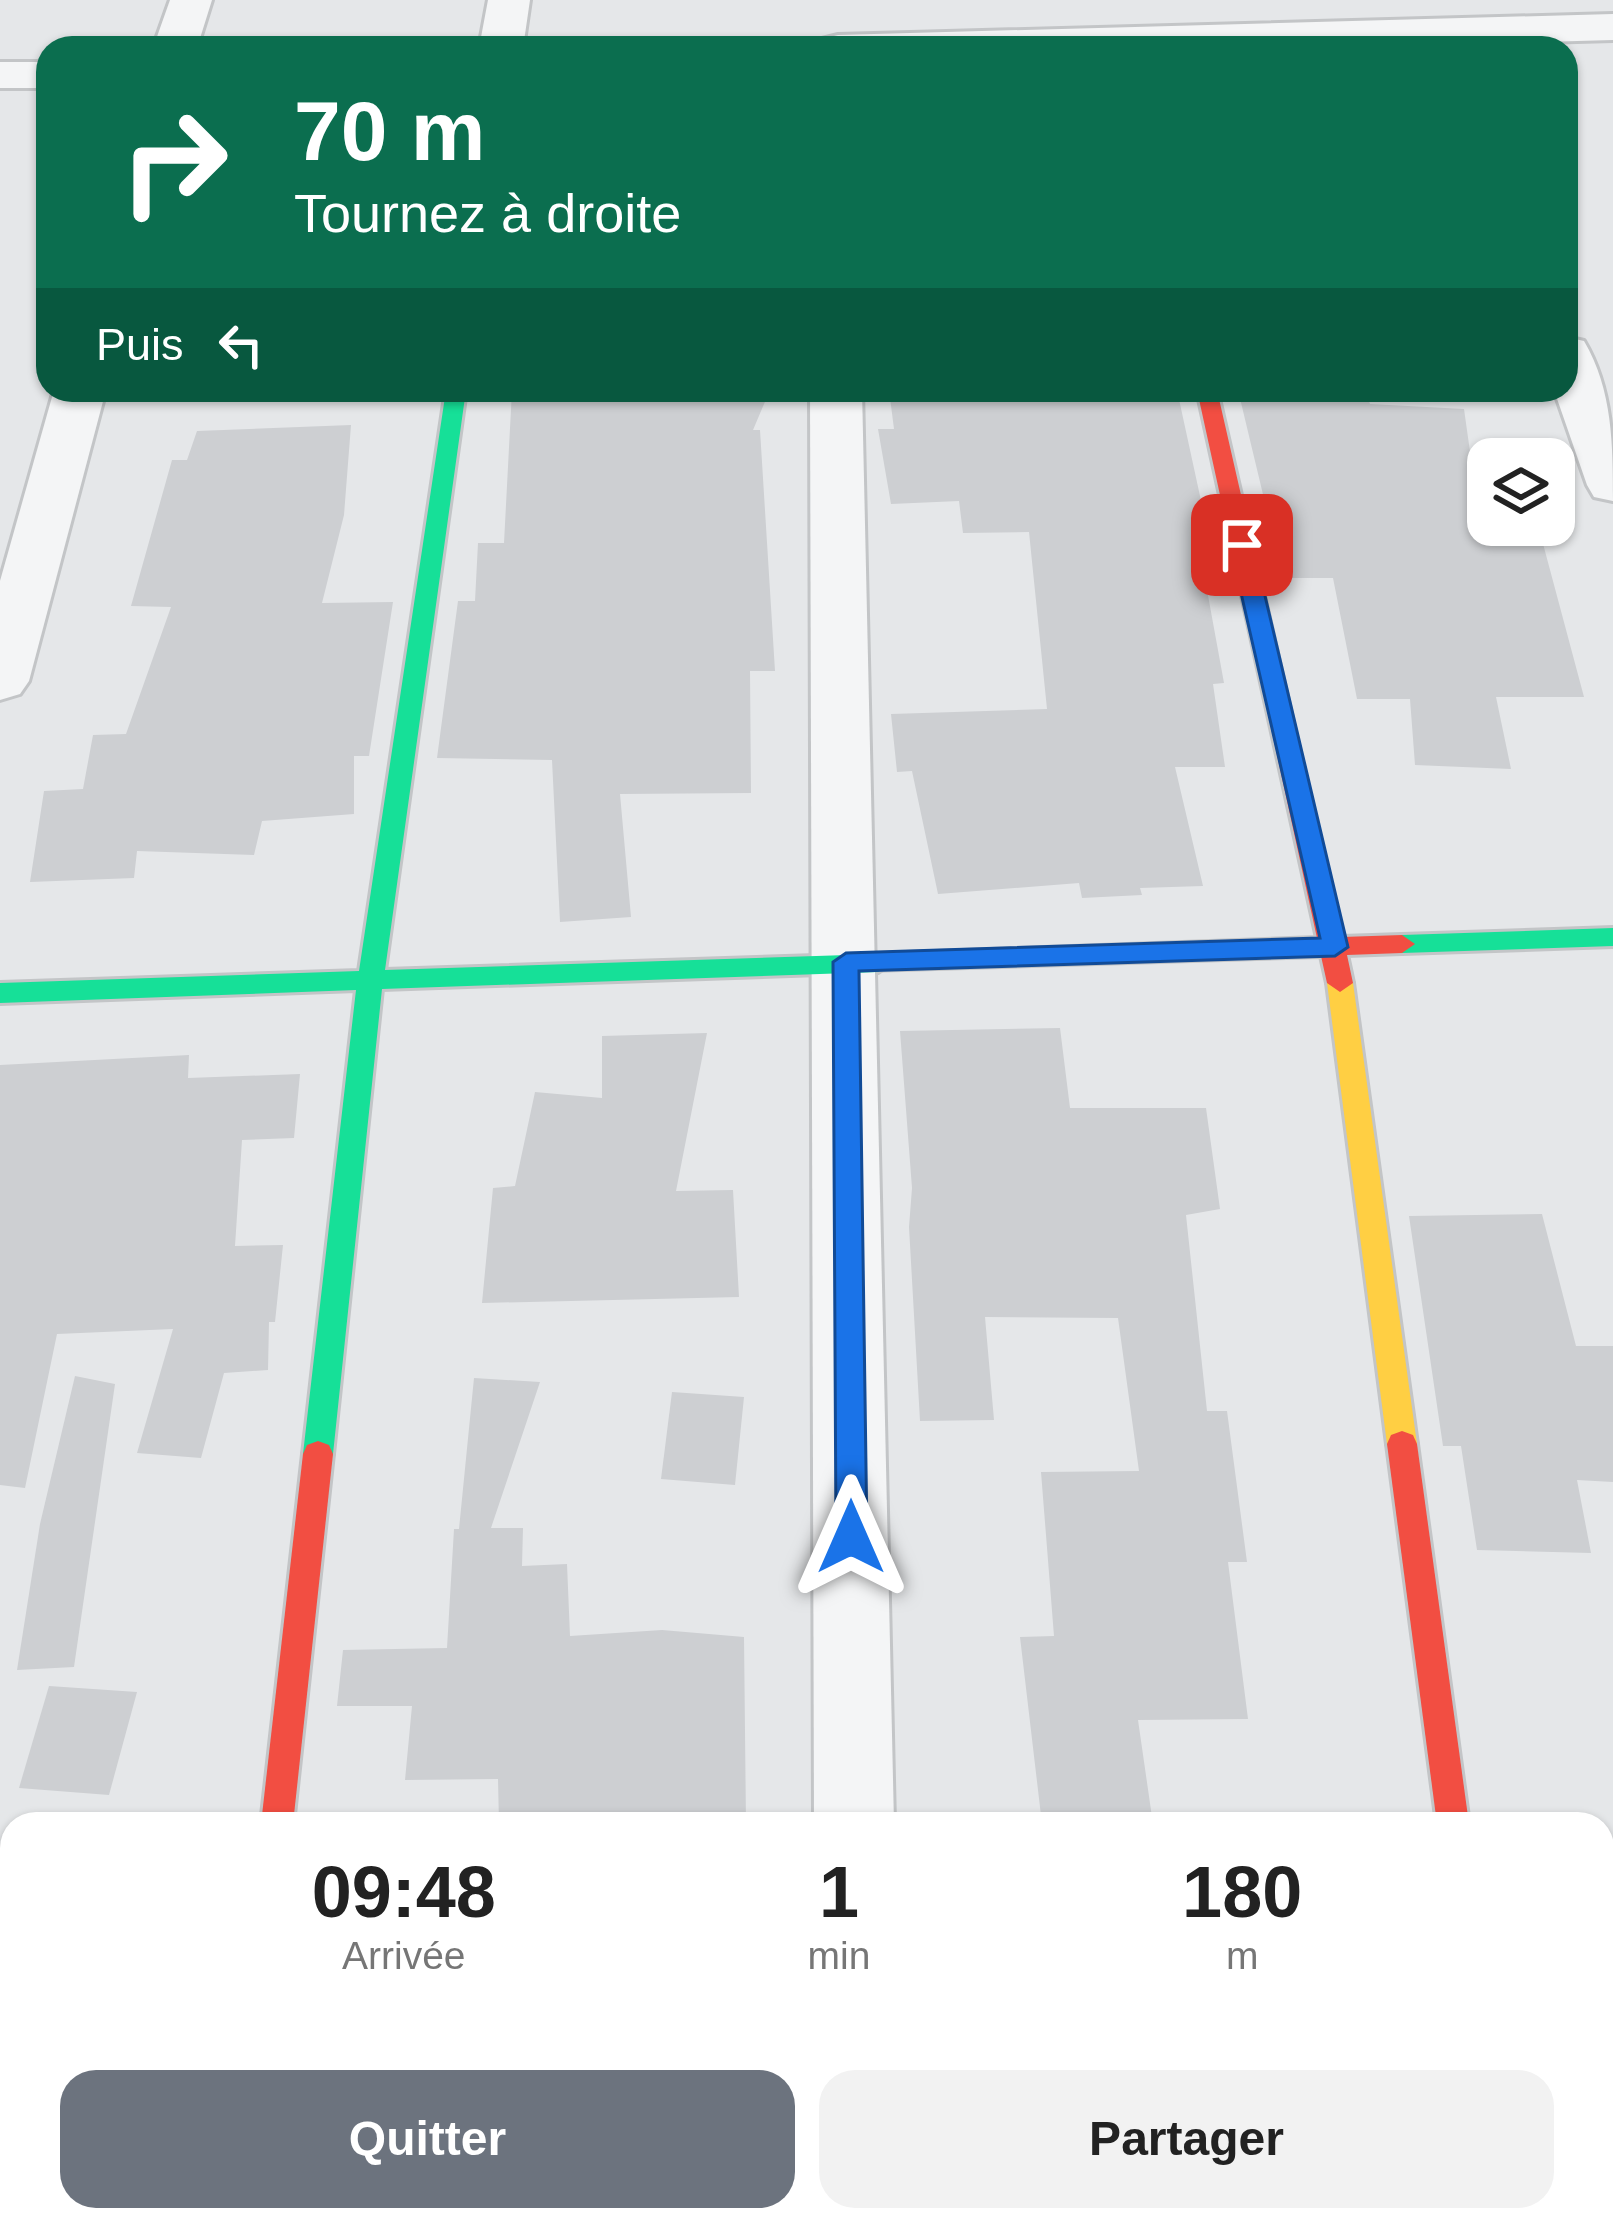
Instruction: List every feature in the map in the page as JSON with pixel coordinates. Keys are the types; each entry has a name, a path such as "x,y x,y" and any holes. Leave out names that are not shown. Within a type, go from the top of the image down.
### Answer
{"street":[{"path":"180,36 191,0"},
{"path":"503,36 509,0"},
{"path":"830,0 833,36"},
{"path":"1025,36 1153,28 1613,27"},
{"path":"0,75 36,75"},
{"path":"1578,386 1613,485"},
{"path":"0,681 77,402"},
{"path":"278,1812 370,984 454,402"},
{"path":"836,402 854,1812"},
{"path":"1211,402 1335,947 1451,1812"},
{"path":"0,994 1613,938"}],"building":[{"path":"511,402 765,402 753,430 760,430 775,671 750,671 751,793 620,794 631,917 560,922 552,760 437,758 458,601 475,601 478,543 504,543"},
{"path":"891,402 1180,402 1218,579 1205,579 1224,683 1213,684 1225,767 1175,767 1203,886 1140,888 1142,895 1082,898 1079,883 938,894 912,771 897,772 891,714 1047,709 1029,532 963,533 959,501 891,504 878,429 894,429"},
{"path":"1241,402 1369,402 1464,409 1467,546 1544,546 1584,697 1496,697 1511,769 1415,765 1410,699 1357,699 1333,578 1283,578"},
{"path":"351,425 344,515 322,603 393,602 369,756 354,756 354,814 262,821 254,855 137,851 134,878 30,882 44,791 83,789 93,735 126,734 171,607 131,606 172,460 187,460 197,431"},
{"path":"1060,1028 1070,1108 1206,1108 1220,1209 1186,1215 1207,1411 1227,1411 1247,1562 1228,1562 1248,1719 1138,1720 1151,1812 1041,1812 1020,1637 1054,1636 1041,1472 1139,1471 1118,1318 985,1317 994,1420 920,1421 909,1227 912,1188 900,1031"},
{"path":"707,1033 676,1191 733,1190 739,1297 482,1303 493,1188 515,1186 535,1092 602,1098 602,1036"},
{"path":"189,1055 188,1078 300,1074 294,1138 242,1140 235,1246 283,1245 275,1322 269,1322 268,1370 224,1373 201,1458 137,1453 173,1329 57,1334 25,1488 0,1485 0,1065"},
{"path":"1542,1214 1576,1346 1613,1346 1613,1482 1577,1480 1591,1553 1477,1550 1461,1446 1443,1446 1409,1216"},
{"path":"75,1376 115,1384 74,1667 17,1670 40,1524"},
{"path":"474,1378 540,1382 491,1528 523,1528 522,1566 567,1564 570,1636 662,1630 744,1637 746,1812 499,1812 498,1779 405,1780 412,1706 337,1706 343,1650 447,1648 454,1529 459,1529"},
{"path":"672,1392 744,1397 735,1485 661,1479"},
{"path":"49,1686 137,1692 109,1795 19,1788"}],"traffic: fast":[{"path":"318,1454 370,984 454,402"},
{"path":"1402,944 1613,937"},
{"path":"0,993 878,963"}],"traffic: slow":[{"path":"1340,983 1402,1444"}],"traffic: jam":[{"path":"1210,402 1340,983"},
{"path":"878,963 1402,944"},
{"path":"1402,1444 1451,1812"},
{"path":"278,1812 318,1454"}],"route":[{"path":"851,1537 846,962 1335,947 1242,545"}]}
